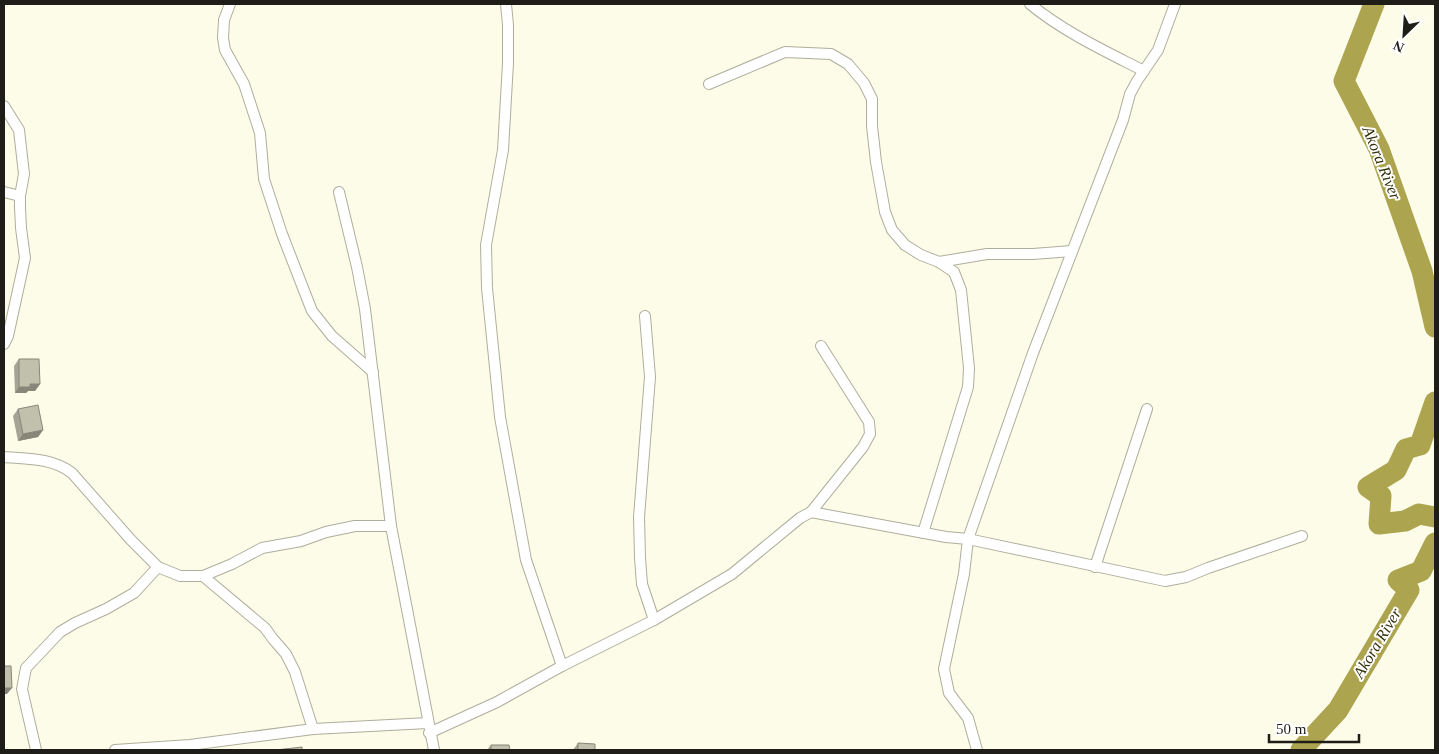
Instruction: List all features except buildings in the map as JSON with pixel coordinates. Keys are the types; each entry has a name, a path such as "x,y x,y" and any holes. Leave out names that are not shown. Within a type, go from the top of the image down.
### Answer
{"street":[{"path":"230,4 224,20 223,38 225,50 244,84 260,133 264,179 282,234 312,311 332,336 373,372"},
{"path":"506,4 508,63 503,150 486,246 487,288 500,417 526,560 562,666"},
{"path":"1030,4 1063,28 1144,71"},
{"path":"977,750 968,718 949,693 944,669 964,574 968,539 1032,354 1119,128 1130,94 1158,50 1175,4"},
{"path":"709,84 785,52 831,54 848,64 864,83 872,98 872,126 876,162 885,212 892,230 905,245 921,256 939,262 954,272 961,290 970,368 968,387 923,533"},
{"path":"4,106 19,130 24,174 20,196 21,228 25,258 8,336 4,344"},
{"path":"4,192 20,196"},
{"path":"339,192 364,301 391,526 428,728 434,750"},
{"path":"939,262 987,254 1033,254 1072,251"},
{"path":"645,316 650,377 640,518 640,558 642,584 654,620"},
{"path":"114,750 190,746 313,729 428,728 497,702 562,666 654,620 732,574 800,518 811,512 863,446 870,434 869,422 821,346"},
{"path":"1095,567 1147,409"},
{"path":"4,457 41,460 62,465 72,473 130,540 158,567 180,576 202,576 232,564 262,548 301,541 326,532 355,526 391,526"},
{"path":"811,512 923,533 968,539 1165,581 1186,577 1302,536"},
{"path":"36,750 22,689 26,668 60,632 134,593 158,567"},
{"path":"202,576 265,628 286,654 295,672 313,729"}],"waterway":[{"name":"Akora River","path":"1374,4 1344,81 1379,149 1422,271 1435,327"},
{"name":"Akora River","path":"1435,402 1420,445 1406,449 1396,470 1368,487 1381,496 1379,524 1405,521 1419,514 1435,517"},
{"name":"Akora River","path":"1301,750 1338,710 1409,590 1398,580 1421,571 1435,543"}]}
